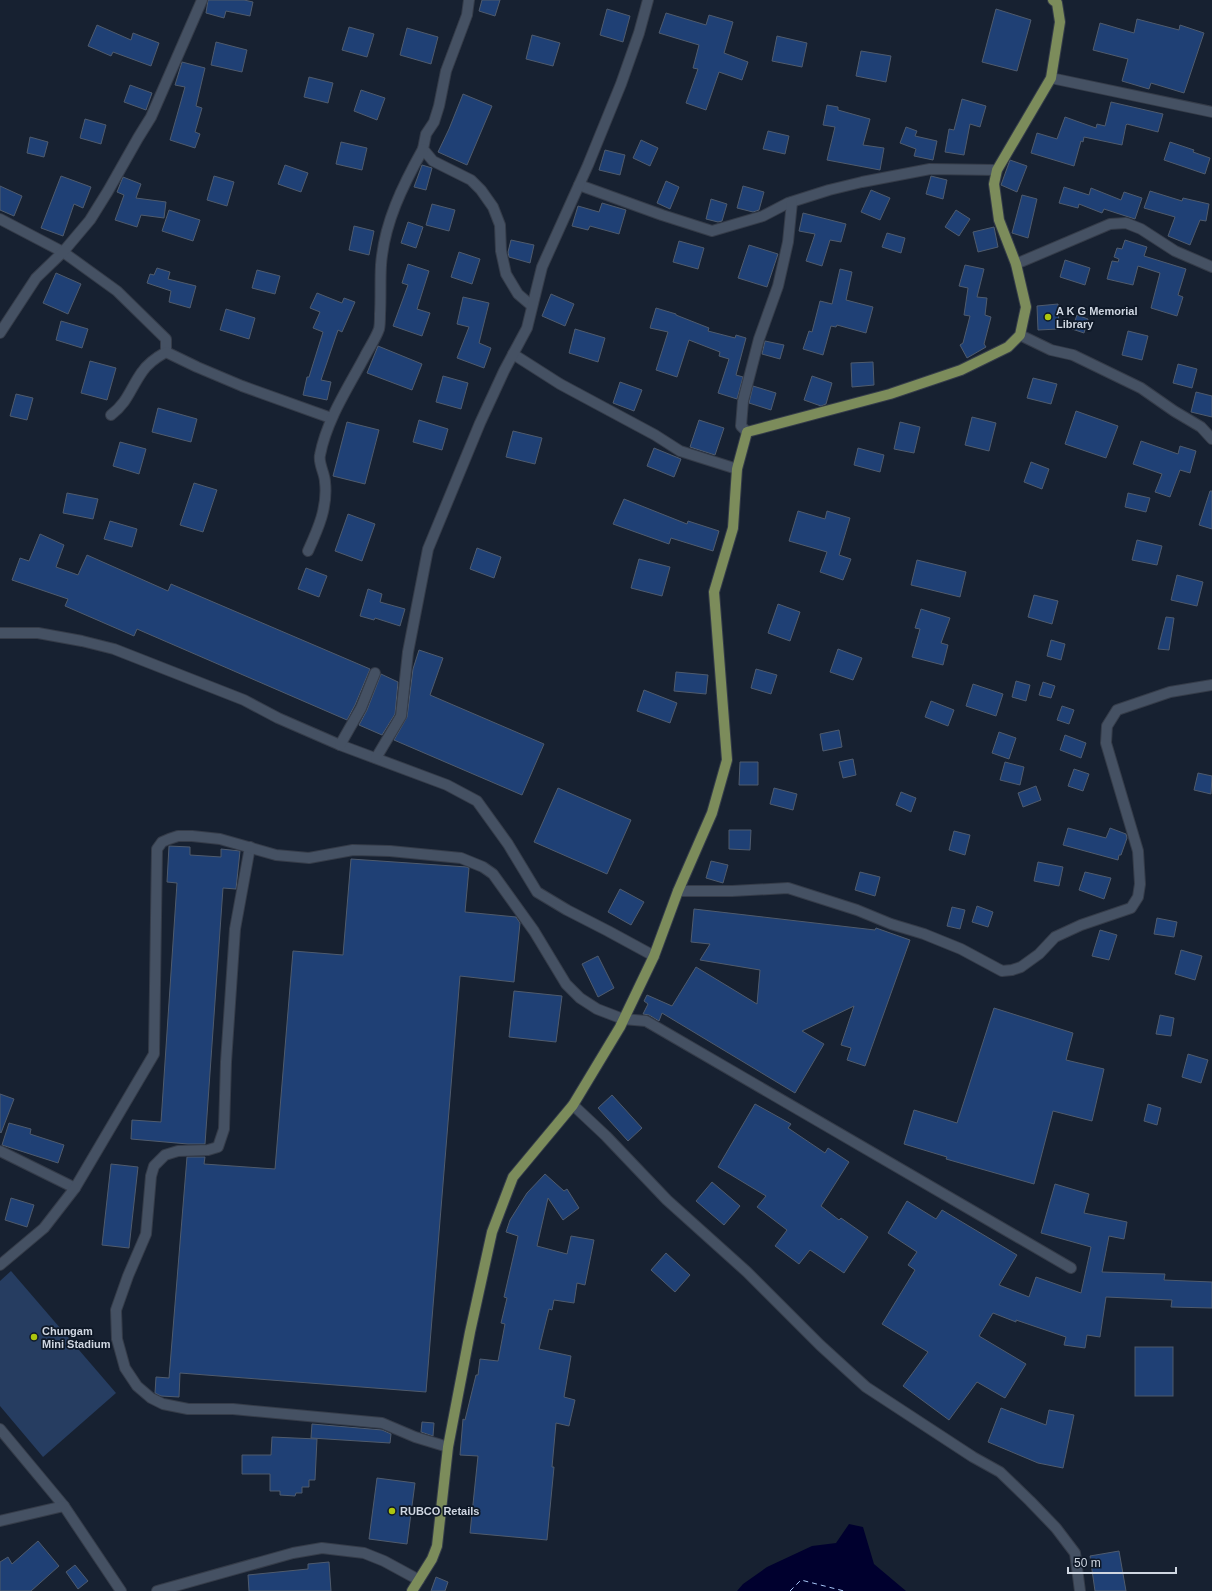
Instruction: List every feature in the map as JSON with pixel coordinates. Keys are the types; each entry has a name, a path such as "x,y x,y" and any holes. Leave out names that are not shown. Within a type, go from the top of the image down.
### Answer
{"main road":[{"path":"412,1591 432,1559 437,1546 448,1446 470,1332 492,1232 513,1177 573,1105 620,1027 654,956 678,891 712,813 727,760 714,592 733,528 737,469 747,432 890,394 961,370 1008,347 1020,335 1026,307 1016,264 999,220 994,184 997,170 1051,78 1060,22 1057,3 1053,0"}],"street":[{"path":"0,333 36,278 63,252 90,220 151,117 202,0"},
{"path":"308,551 318,529 325,504 325,477 319,457 331,418 379,329 382,293 381,266 385,238 395,206 403,187 423,149 426,134 434,122 439,106 446,71 467,15 470,0"},
{"path":"376,758 401,716 408,652 428,549 480,423 527,328 542,267 579,185 629,62 648,0"},
{"path":"1051,78 1212,112"},
{"path":"423,149 433,161 471,180 481,190 493,207 500,225 506,274 518,294 532,306"},
{"path":"579,185 712,232 763,216 792,202 829,190 862,182 930,169 997,170"},
{"path":"747,432 741,426 743,401 759,339 778,286 788,242 792,202"},
{"path":"0,219 63,252 122,297 166,340 166,352"},
{"path":"1016,264 1110,224 1126,222 1141,229 1175,251 1212,267"},
{"path":"1020,335 1052,350 1072,355 1141,388 1174,412 1201,427 1212,439"},
{"path":"166,352 242,386 331,418"},
{"path":"111,415 121,408 142,372 151,361 166,352"},
{"path":"513,354 560,384 655,434 680,451 737,469"},
{"path":"0,633 38,633 82,641 114,649 244,700 278,718 340,745 447,785 477,801 508,844 537,892 566,910 654,956"},
{"path":"340,745 361,708 375,673"},
{"path":"678,891 732,891 788,888 857,910 891,924 924,934 961,949 1002,971 1021,967 1039,954 1055,937 1081,925 1131,908 1138,897 1140,884 1138,851 1115,769 1106,743 1107,726 1117,710 1170,692 1212,685"},
{"path":"0,1265 44,1228 75,1188 154,1054 157,848 162,842 169,839 178,836 192,836 220,839 276,855 309,858 353,850 390,851 461,858 483,867 493,874 534,931 566,984 580,998 597,1009 623,1019 646,1021 1071,1268"},
{"path":"250,847 235,929 226,1062 224,1129 218,1147 208,1150 178,1151 165,1155 154,1166 151,1176 146,1234 128,1276 116,1310 117,1339 124,1368 137,1386 151,1398 163,1404 188,1409 233,1409 382,1423 414,1437 448,1446"},
{"path":"573,1105 606,1136 667,1200 747,1272 820,1346 866,1387 973,1457 1000,1472 1056,1528 1075,1553 1080,1591"},
{"path":"0,1152 75,1188"},
{"path":"0,1429 64,1506 121,1591"},
{"path":"0,1521 64,1506"},
{"path":"157,1591 293,1552 322,1548 364,1552 384,1561 418,1580"}],"shaded area":[{"name":"Chungam Mini Stadium","path":"11,1271 116,1393 43,1457 0,1406 0,1281"},
{"path":"849,1524 863,1527 874,1564 906,1591 737,1591 743,1584 767,1567 812,1546 836,1543"}],"building":[{"path":"208,0 244,0 253,2 250,16 226,11 224,18 206,13"},
{"path":"482,0 500,0 495,16 479,11"},
{"path":"607,9 630,16 623,42 600,35"},
{"path":"996,9 1031,20 1017,71 982,62"},
{"path":"666,13 706,25 709,15 733,22 724,53 748,62 742,80 719,72 706,110 686,103 698,69 693,68 699,45 659,33"},
{"path":"1137,19 1179,30 1180,25 1204,33 1184,93 1151,83 1149,89 1122,81 1128,59 1093,50 1100,23 1134,33"},
{"path":"97,25 131,40 133,33 159,43 151,66 113,52 111,56 88,46"},
{"path":"349,27 374,34 367,57 342,50"},
{"path":"407,28 438,37 431,64 400,55"},
{"path":"532,35 560,43 553,66 526,59"},
{"path":"777,36 807,43 802,67 772,61"},
{"path":"216,42 247,50 242,72 211,65"},
{"path":"861,51 891,56 886,82 856,76"},
{"path":"182,62 205,68 196,106 202,108 195,132 200,134 195,148 170,140 185,87 175,85"},
{"path":"309,77 333,83 328,103 304,97"},
{"path":"130,85 152,93 146,110 124,102"},
{"path":"361,90 385,98 377,120 354,111"},
{"path":"463,94 492,106 467,165 438,152"},
{"path":"962,99 986,106 980,127 970,124 964,155 945,152 949,129 954,130"},
{"path":"1111,102 1163,114 1158,132 1127,124 1122,145 1084,137 1083,142 1081,141 1074,166 1031,153 1037,133 1057,139 1065,117 1096,128 1097,124 1105,126"},
{"path":"827,105 838,107 838,110 870,119 863,145 884,148 880,170 827,160 835,127 823,125"},
{"path":"85,119 106,125 101,144 80,138"},
{"path":"906,127 917,131 915,136 937,141 933,160 914,156 916,149 900,143"},
{"path":"768,131 789,136 785,154 763,149"},
{"path":"30,137 48,142 44,157 27,153"},
{"path":"641,140 658,148 650,166 633,158"},
{"path":"341,142 367,148 362,170 336,164"},
{"path":"1170,142 1194,150 1193,152 1210,158 1205,174 1164,160"},
{"path":"605,150 625,155 620,175 599,170"},
{"path":"1010,160 1027,166 1017,192 1001,185"},
{"path":"285,165 308,173 301,192 278,184"},
{"path":"422,165 432,168 426,190 414,187"},
{"path":"61,176 91,187 83,208 74,204 63,236 41,228"},
{"path":"214,176 234,182 227,206 207,200"},
{"path":"931,176 947,180 943,199 926,194"},
{"path":"123,177 141,184 136,198 166,202 164,218 141,215 137,227 115,220 124,195 117,192"},
{"path":"666,181 679,187 670,209 657,203"},
{"path":"0,186 22,196 14,216 0,210"},
{"path":"743,186 764,192 759,210 753,212 737,208"},
{"path":"1064,187 1089,195 1091,188 1121,200 1124,192 1142,198 1135,219 1104,209 1102,213 1079,204 1078,208 1059,203"},
{"path":"871,190 890,198 880,220 861,212"},
{"path":"1150,191 1182,201 1183,198 1209,204 1206,221 1200,220 1190,245 1168,236 1175,217 1144,208"},
{"path":"1022,195 1037,199 1028,238 1012,233"},
{"path":"711,199 727,204 722,221 718,222 706,219"},
{"path":"602,203 626,210 619,234 590,226 588,230 572,226 578,206 599,212"},
{"path":"432,204 455,210 449,231 426,225"},
{"path":"169,210 200,220 193,241 162,231"},
{"path":"956,210 970,219 959,236 945,227"},
{"path":"803,213 846,224 841,242 830,240 822,266 806,261 815,234 799,231"},
{"path":"408,222 423,227 416,248 401,243"},
{"path":"354,226 374,231 369,255 349,250"},
{"path":"994,227 998,247 978,252 973,232"},
{"path":"887,233 905,238 901,253 882,247"},
{"path":"511,240 534,245 530,263 509,257 508,252"},
{"path":"1125,240 1147,247 1144,256 1186,269 1178,295 1183,297 1177,316 1151,308 1160,273 1138,266 1133,285 1107,279 1112,261 1118,262 1119,259 1114,257 1117,248 1122,249"},
{"path":"679,241 704,248 698,269 673,262"},
{"path":"749,245 778,254 767,287 738,278"},
{"path":"459,252 480,259 472,284 451,277"},
{"path":"1065,260 1090,268 1085,285 1060,277"},
{"path":"408,264 429,271 417,309 430,313 422,336 393,326 408,285 402,283"},
{"path":"965,265 984,269 977,297 987,298 985,315 991,317 984,344 986,347 967,358 960,345 963,343 970,316 964,315 968,288 959,286"},
{"path":"157,268 170,272 168,279 196,286 190,308 169,302 171,291 147,283 150,274 154,275"},
{"path":"840,269 852,272 846,300 873,307 866,333 837,325 836,327 831,326 823,355 803,349 809,331 812,332 820,301 832,304"},
{"path":"257,270 280,276 275,294 252,288"},
{"path":"56,273 81,284 68,314 43,303"},
{"path":"317,293 342,303 344,298 355,302 342,332 338,330 321,380 331,382 327,400 303,395 307,377 309,377 323,332 313,328 320,312 310,308"},
{"path":"551,294 574,304 565,326 542,316"},
{"path":"463,297 489,303 479,343 491,348 484,368 457,358 469,327 457,324"},
{"name":"A K G Memorial Library","path":"1058,304 1059,329 1038,330 1037,306"},
{"path":"656,308 676,314 709,328 708,331 735,338 736,335 746,338 736,375 743,377 737,399 718,393 729,359 719,356 720,352 689,340 677,377 656,370 668,332 650,328"},
{"path":"226,309 255,318 249,339 220,330"},
{"path":"1077,315 1088,319 1084,333 1072,329"},
{"path":"61,321 88,329 82,348 56,340"},
{"path":"575,329 605,338 598,362 569,353"},
{"path":"1128,331 1148,336 1142,360 1122,355"},
{"path":"765,341 784,345 780,359 762,354"},
{"path":"378,346 422,364 412,390 367,373"},
{"path":"90,361 116,368 107,400 81,393"},
{"path":"873,362 874,385 852,387 851,363"},
{"path":"1178,364 1197,369 1192,388 1173,383"},
{"path":"443,376 468,383 461,409 436,402"},
{"path":"812,376 832,383 826,404 821,406 804,400"},
{"path":"1033,378 1057,384 1051,404 1027,398"},
{"path":"620,382 642,390 634,411 613,403"},
{"path":"753,386 776,393 771,410 749,403"},
{"path":"1196,392 1212,396 1212,417 1191,412"},
{"path":"16,394 33,398 27,420 10,416"},
{"path":"158,408 197,419 191,442 152,432"},
{"path":"1076,411 1118,426 1106,458 1065,444"},
{"path":"972,417 996,423 989,451 965,445"},
{"path":"419,420 448,429 442,450 413,442"},
{"path":"699,420 724,428 715,455 690,447"},
{"path":"347,422 379,430 365,484 333,476"},
{"path":"900,422 920,427 914,453 894,449"},
{"path":"513,431 542,438 535,464 506,457"},
{"path":"1141,441 1178,454 1180,446 1196,451 1190,473 1180,470 1170,497 1155,492 1162,474 1133,464"},
{"path":"120,442 146,449 139,474 113,466"},
{"path":"654,448 681,459 674,477 647,466"},
{"path":"858,448 884,455 880,472 854,465"},
{"path":"1031,462 1049,469 1042,489 1024,482"},
{"path":"194,483 217,490 203,532 180,525"},
{"path":"1210,491 1212,491 1212,529 1199,525"},
{"path":"67,493 98,499 93,519 63,513"},
{"path":"1128,493 1150,498 1146,512 1125,507"},
{"path":"624,499 687,524 688,521 719,531 713,551 671,538 669,544 613,524"},
{"path":"798,511 825,519 827,511 850,518 839,555 851,559 843,580 820,572 827,552 789,541"},
{"path":"348,514 375,524 362,561 335,551"},
{"path":"110,521 137,529 132,547 104,539"},
{"path":"40,534 64,545 56,567 78,575 87,555 168,591 171,584 370,669 347,720 137,629 134,636 65,606 68,599 12,580 20,558 29,561"},
{"path":"1137,540 1162,546 1157,565 1132,560"},
{"path":"477,548 501,557 494,578 470,569"},
{"path":"639,559 670,567 662,596 631,588"},
{"path":"917,560 966,572 960,597 911,585"},
{"path":"306,568 327,576 319,597 298,589"},
{"path":"1177,575 1203,582 1197,606 1171,600"},
{"path":"368,589 382,594 380,602 405,609 400,626 375,618 374,620 360,616"},
{"path":"1034,595 1058,601 1052,624 1028,617"},
{"path":"778,604 800,612 790,641 768,633"},
{"path":"921,609 950,618 941,643 948,645 943,665 912,657 920,629 915,628"},
{"path":"1166,617 1174,618 1169,650 1158,649"},
{"path":"1051,640 1065,644 1061,660 1047,656"},
{"path":"838,649 862,658 853,680 830,672"},
{"path":"419,650 443,658 430,695 544,744 522,795 394,740 407,717 413,669"},
{"path":"756,669 777,675 771,694 751,688"},
{"path":"676,672 708,675 706,694 674,691"},
{"path":"381,674 398,682 395,714 382,735 359,725 367,710"},
{"path":"1016,681 1030,685 1026,701 1012,697"},
{"path":"1043,682 1055,686 1051,698 1039,695"},
{"path":"973,684 1003,694 996,716 966,706"},
{"path":"644,690 677,703 670,723 637,711"},
{"path":"931,701 954,710 948,726 925,717"},
{"path":"1062,706 1074,710 1069,724 1057,720"},
{"path":"839,730 842,747 823,751 820,734"},
{"path":"999,732 1016,738 1009,759 992,753"},
{"path":"1065,735 1086,743 1081,758 1060,750"},
{"path":"853,759 856,775 843,778 839,762"},
{"path":"740,762 758,762 758,785 739,785"},
{"path":"1005,762 1024,767 1020,785 1000,780"},
{"path":"1074,769 1089,774 1083,791 1068,786"},
{"path":"1198,773 1212,776 1211,794 1194,790"},
{"path":"1036,786 1041,800 1023,807 1018,793"},
{"path":"558,788 631,820 607,874 534,842"},
{"path":"774,788 797,794 793,810 770,804"},
{"path":"901,792 916,798 911,812 896,805"},
{"path":"1068,828 1106,838 1110,828 1126,834 1127,838 1118,860 1063,845"},
{"path":"729,830 751,830 750,850 729,849"},
{"path":"954,831 970,835 965,855 949,850"},
{"path":"169,846 190,847 190,855 221,857 221,849 240,851 236,889 223,888 205,1144 131,1139 132,1120 161,1122 177,883 167,882"},
{"path":"351,859 467,867 469,868 465,912 516,917 520,923 514,982 460,976 426,1392 180,1373 179,1397 161,1396 155,1393 156,1377 169,1378 187,1157 205,1157 204,1164 275,1169 293,951 343,955"},
{"path":"711,861 728,865 723,883 706,878"},
{"path":"1038,862 1063,867 1059,886 1034,881"},
{"path":"860,872 880,877 875,896 855,890"},
{"path":"1085,872 1111,878 1104,899 1079,890"},
{"path":"620,889 644,902 631,925 608,912"},
{"path":"977,906 993,912 988,927 972,922"},
{"path":"952,907 965,910 960,929 947,926"},
{"path":"694,909 875,930 876,928 910,940 865,1066 847,1060 851,1048 841,1045 854,1006 802,1031 824,1044 795,1093 662,1013 659,1021 649,1015 643,1014 648,1004 644,1001 647,995 672,1006 696,967 757,1004 760,970 700,960 710,944 691,942"},
{"path":"1157,918 1177,922 1174,937 1154,934"},
{"path":"1100,930 1117,935 1109,960 1092,956"},
{"path":"1181,950 1202,956 1195,980 1175,974"},
{"path":"598,956 614,988 598,997 582,964"},
{"path":"514,991 562,996 556,1042 509,1037"},
{"path":"994,1008 1073,1033 1066,1060 1104,1069 1092,1121 1053,1111 1034,1184 946,1159 947,1157 904,1144 914,1110 957,1123"},
{"path":"1160,1015 1174,1018 1171,1036 1156,1034"},
{"path":"1188,1054 1208,1060 1201,1083 1182,1077"},
{"path":"0,1094 14,1099 1,1133 0,1132"},
{"path":"612,1095 642,1128 628,1141 598,1108"},
{"path":"755,1104 791,1124 788,1128 825,1153 828,1148 849,1162 821,1206 839,1220 841,1218 868,1237 844,1273 810,1250 799,1264 775,1246 787,1230 757,1207 766,1196 718,1167"},
{"path":"1148,1104 1161,1108 1157,1125 1144,1121"},
{"path":"9,1123 31,1129 30,1134 64,1145 58,1163 2,1145"},
{"path":"111,1164 138,1167 129,1248 102,1245"},
{"path":"545,1174 564,1191 567,1189 579,1208 563,1220 548,1198 537,1246 567,1254 571,1236 594,1240 585,1285 577,1283 574,1303 554,1300 552,1310 549,1309 539,1349 571,1356 564,1397 575,1400 569,1426 556,1423 552,1467 554,1467 547,1540 470,1533 478,1456 460,1455 463,1419 465,1420 476,1375 478,1375 480,1359 498,1361 505,1324 501,1323 507,1298 504,1297 518,1236 506,1232 510,1220 527,1193"},
{"path":"712,1182 740,1206 724,1225 696,1201"},
{"path":"1055,1184 1089,1194 1084,1213 1127,1222 1124,1239 1109,1236 1102,1272 1165,1274 1164,1280 1212,1282 1212,1308 1171,1307 1172,1300 1106,1297 1100,1337 1087,1335 1085,1348 1064,1345 1066,1337 1016,1320 1016,1322 993,1313 979,1336 1026,1364 1005,1398 977,1382 949,1420 903,1386 928,1352 882,1324 915,1270 908,1265 917,1252 888,1233 907,1201 936,1219 942,1210 1017,1255 999,1285 1029,1297 1036,1277 1081,1293 1091,1247 1041,1233"},
{"path":"11,1198 34,1205 27,1227 5,1220"},
{"path":"666,1253 690,1275 675,1292 651,1270"},
{"path":"1135,1347 1173,1347 1173,1396 1135,1396"},
{"path":"1001,1408 1046,1425 1049,1410 1074,1415 1063,1468 1038,1463 988,1442"},
{"path":"422,1422 434,1423 433,1436 421,1432"},
{"path":"312,1424 382,1430 391,1434 390,1443 311,1438"},
{"path":"272,1437 317,1439 315,1480 309,1480 309,1487 302,1487 302,1493 296,1493 295,1496 280,1495 280,1491 270,1491 270,1474 242,1474 242,1455 271,1455"},
{"name":"RUBCO Retails","path":"377,1478 415,1483 407,1544 369,1539"},
{"path":"38,1541 59,1566 31,1591 0,1591 0,1562 8,1557 12,1564"},
{"path":"1119,1551 1126,1591 1095,1591 1090,1556"},
{"path":"329,1562 331,1591 249,1591 248,1575 308,1569 308,1564"},
{"path":"75,1565 88,1581 78,1589 66,1572"},
{"path":"436,1577 448,1582 445,1591 431,1591"}],"ferry route":[{"path":"790,1591 801,1580 844,1591"}],"place":[{"name":"A K G Memorial Library","path":"1048,317"},
{"name":"Chungam Mini Stadium","path":"34,1337"},
{"name":"RUBCO Retails","path":"392,1511"}]}
